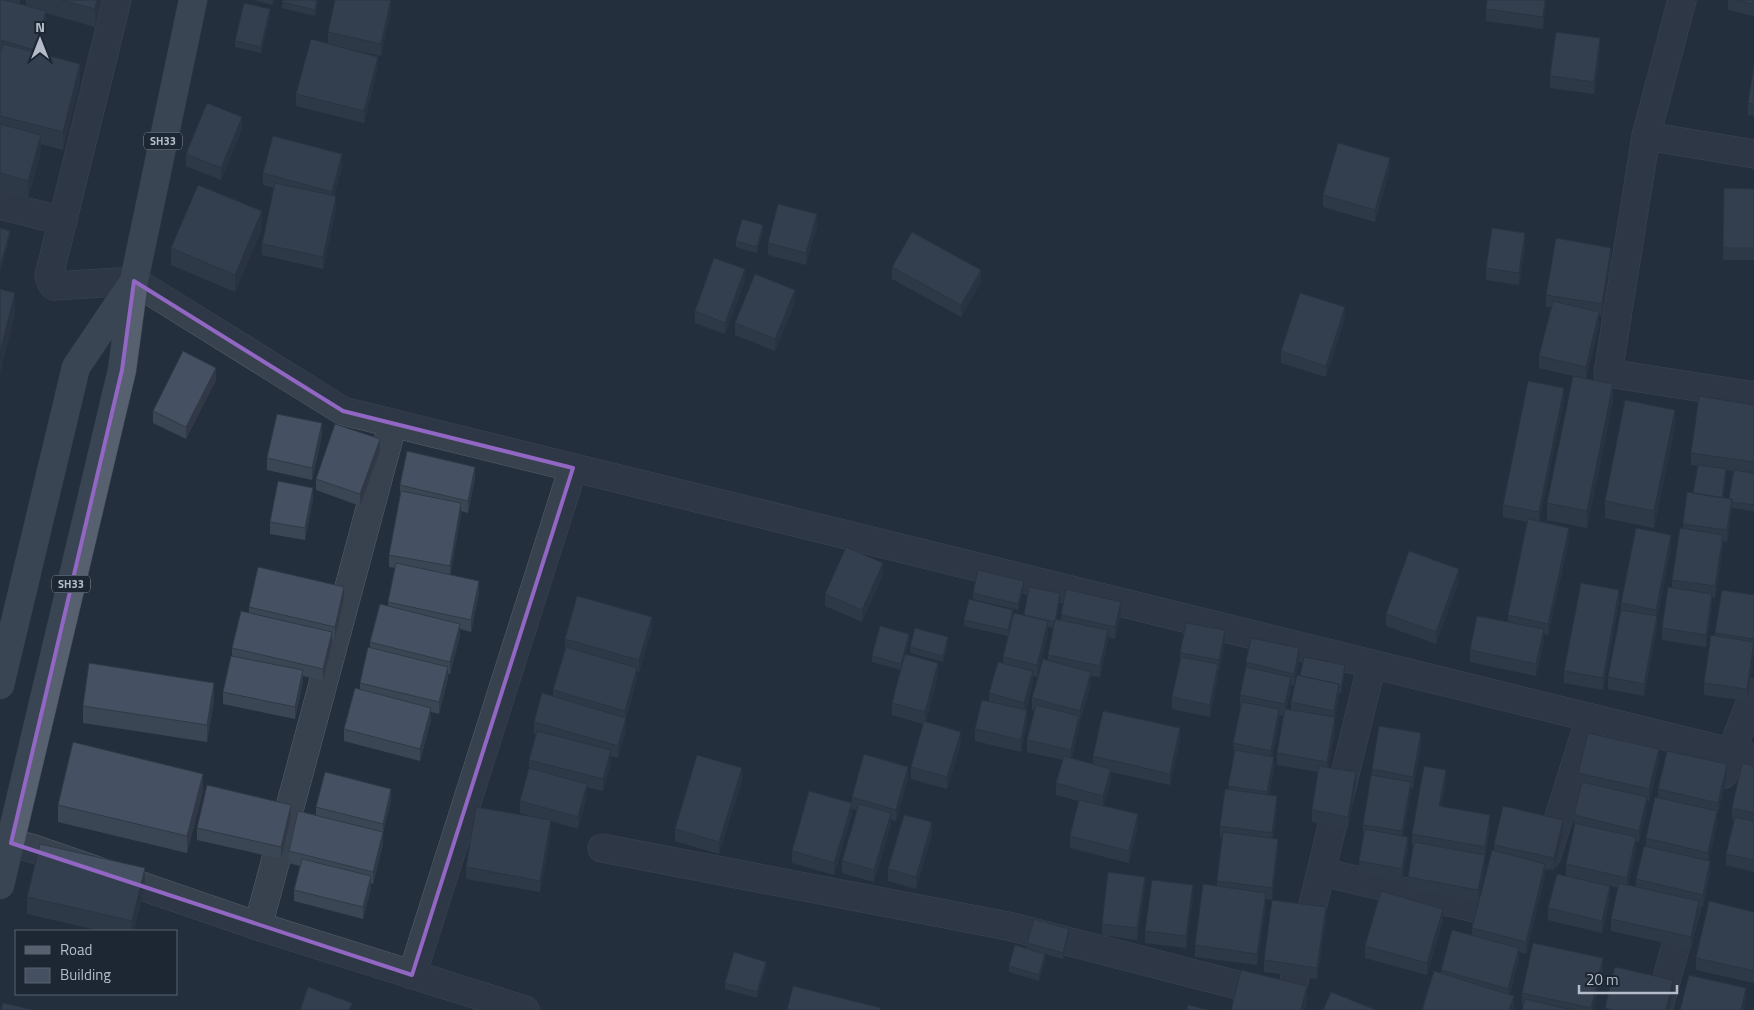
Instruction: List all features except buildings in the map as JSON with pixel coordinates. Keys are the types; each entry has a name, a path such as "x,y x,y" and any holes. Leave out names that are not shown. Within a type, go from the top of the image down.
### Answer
{"main road":[{"name":"SH33","path":"0,885 122,370 134,281 193,0"},
{"name":"SH33","path":"0,686 76,367 134,281"}],"street":[{"path":"117,0 49,276 50,282 54,286 134,281 343,411 1742,755"},
{"path":"1682,0 1646,136 1608,373 1754,396"},
{"path":"1646,136 1754,154"},
{"path":"0,205 63,221"},
{"path":"258,926 393,423"},
{"path":"412,975 573,468"},
{"path":"602,848 1008,926 1289,1004 1372,664"},
{"path":"1717,800 1742,755 1754,693"},
{"path":"1541,875 1590,718"},
{"path":"10,843 31,848 258,926 525,1010"},
{"path":"1322,872 1527,921"},
{"path":"1658,1010 1693,886"}],"highlighted area":[{"path":"134,281 343,411 573,468 412,975 11,843 122,370"}]}
